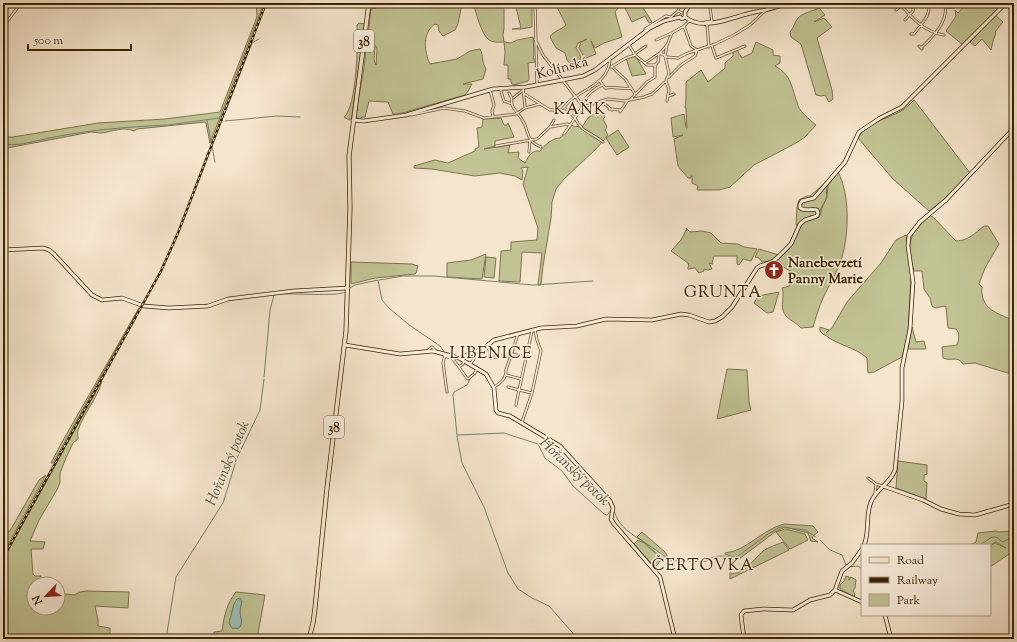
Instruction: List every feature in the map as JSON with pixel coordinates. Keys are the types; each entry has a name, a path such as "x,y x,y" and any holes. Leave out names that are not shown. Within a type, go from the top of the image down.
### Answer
{"main road":[{"name":"38","path":"309,639 314,616 327,488 345,345 349,277 349,159 353,120 360,84 369,3"}],"street":[{"path":"3,27 21,3"},
{"path":"535,3 537,85"},
{"path":"645,29 666,16 670,18 678,11 681,3"},
{"path":"691,3 685,16 684,26 691,46 697,50"},
{"path":"706,23 712,21 710,8 713,3"},
{"path":"678,11 685,16 706,23 724,21 779,7 787,3"},
{"path":"899,3 909,16 920,25 944,35"},
{"path":"905,20 913,10 913,3"},
{"path":"911,34 914,34 928,14 930,3"},
{"path":"920,48 936,32 945,18 945,3"},
{"path":"946,7 954,6 958,3"},
{"path":"459,358 487,346 494,340 548,327 577,326 606,319 652,320 681,314 689,315 709,322 718,319 732,307 757,268 772,262 790,244 802,221 817,216 817,210 802,210 800,208 800,204 802,201 814,198 845,162 859,132 880,118 902,107 1006,3"},
{"path":"896,10 902,6"},
{"path":"660,53 666,56 678,58 710,46 734,36 750,25 766,10"},
{"name":"Kolínská","path":"353,120 406,115 490,89 500,88 522,90 537,85 583,76 592,72 650,28 670,18 680,17 682,19 685,16"},
{"path":"706,23 710,46 716,58 745,46"},
{"path":"656,40 684,26"},
{"path":"645,63 660,53 667,44 672,33"},
{"path":"535,39 543,55 582,105"},
{"path":"628,44 635,54 647,65 655,65"},
{"path":"667,44 666,56 670,73"},
{"path":"564,134 581,109 582,102 608,69 646,46"},
{"path":"582,105 586,106 608,99 636,99 652,94 666,81 670,73 684,62 695,56 697,50"},
{"path":"609,108 621,111 629,100 647,82 655,77 655,65 658,62 660,53"},
{"path":"608,69 610,59"},
{"path":"612,66 626,80 636,99"},
{"path":"599,80 605,88 618,87 624,90 631,88"},
{"path":"666,81 669,90 667,101"},
{"path":"522,90 540,104 553,110 561,110 576,96 603,85"},
{"path":"500,88 504,101 512,104"},
{"path":"490,89 494,105 492,111 493,117"},
{"path":"522,90 513,98 512,104 516,114 521,118 530,140 541,148"},
{"path":"522,90 526,108"},
{"path":"509,93 513,98"},
{"path":"668,96 674,94"},
{"path":"601,101 612,110"},
{"path":"429,109 455,109 472,113 484,118 516,114 526,108 540,104"},
{"path":"564,107 571,113 583,130 592,134 603,142"},
{"path":"571,113 579,112"},
{"path":"496,146 540,137 550,127 554,120"},
{"path":"552,123 555,126"},
{"path":"550,127 568,124 570,126"},
{"path":"874,496 892,478 895,470 902,401 902,372 910,330 913,282 908,246 909,236 920,222 946,200 1014,128"},
{"path":"529,152 530,140"},
{"path":"3,250 43,248 49,250 92,295 98,299 106,300 122,298 149,307 169,308 208,306 228,299 244,296 293,291 348,288"},
{"path":"342,288 346,285 349,277"},
{"path":"342,288 346,291 348,298"},
{"path":"516,405 533,330"},
{"path":"522,422 532,393 541,351 533,330"},
{"path":"494,388 503,381 506,375 506,370 518,334"},
{"path":"345,345 400,354 428,350 459,358 486,374 494,388 496,410 498,413 510,416 522,422 558,444 610,501 613,509 610,517 614,524 660,577 675,639"},
{"path":"487,346 490,351 490,358 511,355 526,357"},
{"path":"468,363 471,363 474,359 473,353"},
{"path":"446,355 452,358 468,379 475,373 477,368"},
{"path":"446,355 443,363 447,392"},
{"path":"459,367 464,361"},
{"path":"506,375 521,379"},
{"path":"508,387 532,393"},
{"path":"868,478 876,484 923,500 941,509 959,514 975,515 1014,504"},
{"path":"865,544 868,510 874,496 876,484"},
{"path":"744,639 741,616 744,611 763,609 793,610 810,600 830,595 835,590 842,571 855,560 861,551"},
{"path":"835,590 861,602"},
{"path":"885,616 891,639"}],"green space":[{"path":"256,3 264,3 210,143 205,122 137,129 134,131 126,129 101,133 91,132 7,148 3,146 3,135 13,137 98,123 165,119 220,112 257,16"},
{"path":"371,3 462,3 458,24 455,30 443,36 439,31 438,25 435,24 428,32 425,42 426,54 430,64 457,59 470,51 480,49 486,69 483,79 463,84 472,84 465,95 399,114 393,114 388,102 369,101 365,117 360,119 356,118 367,46 375,47 374,60 376,65 377,49 375,45 367,45 371,9 379,7 371,6"},
{"path":"473,3 504,3 504,42 491,41 485,36"},
{"path":"515,3 532,3 532,27 512,29 521,28"},
{"path":"555,3 632,3 626,7 619,7 615,12 622,37 604,43 595,48 591,41 596,54 586,58 579,48 581,42 587,39 578,43 576,48 581,60 580,62 571,65 567,60 565,53 556,48 550,37 553,33 566,25"},
{"path":"635,3 640,3 652,22 649,23 645,16 632,22 625,8"},
{"path":"967,3 980,3 982,6 994,3 1004,3 963,45 946,31 956,16 955,10 958,13"},
{"path":"819,8 825,15 814,22 824,18 832,27 817,38 832,90 833,99 829,102 825,95 816,95 801,44 791,37 790,32 800,16"},
{"path":"995,15 1003,22 995,32 991,50 982,39 975,46 970,42"},
{"path":"359,23 365,24 352,115 351,119 349,120 344,117 352,101 357,59 357,25"},
{"path":"533,37 533,59 535,59 535,62 528,63 528,81 514,85 511,83 511,79 508,79 508,65 504,65 504,42 511,43 517,40"},
{"path":"756,42 773,50 773,55 780,56 780,63 775,66 788,77 799,109 816,125 805,137 796,143 754,165 730,187 719,190 697,190 698,186 692,183 692,176 691,178 688,178 678,166 674,139 683,135 673,137 671,118 684,114 687,128 685,108 686,82 701,70 708,82 725,68 725,63 733,56 733,52 737,50 742,58 752,53"},
{"path":"635,55 646,74 632,76 626,58"},
{"path":"914,100 970,173 943,200 929,211 893,179 858,138 866,128 896,114"},
{"path":"600,109 605,117 603,119 607,127 605,130 608,135 556,189 552,202 541,285 538,285 542,253 522,252 520,282 499,281 501,251 511,250 511,242 537,240 538,228 523,184 528,167 521,168 523,171 522,180 515,176 500,173 475,176 432,169 414,168 414,166 435,160 448,163 475,151 475,149 479,147 477,128 482,127 483,119 501,118 504,125 507,125 508,123 514,137 495,141 495,146 484,149 510,145 508,153 519,152 518,158 525,163 534,151 540,151 546,144 560,138 571,124 573,126 582,127 588,118"},
{"path":"618,130 629,147 617,155 606,138"},
{"path":"838,172 845,191 847,214 844,247 836,273 822,301 813,327 801,328 786,316 783,307 782,288 789,286 794,273 778,264 780,273 770,277 765,270 766,267 772,263 776,263 778,259 789,249 803,224 820,216 827,197 828,185"},
{"path":"824,184 827,185 826,197 820,212 804,219 798,226 796,225 799,200 810,196"},
{"path":"930,216 933,217 956,241 964,240 984,226 988,226 999,244 985,268 979,284 982,287 982,295 987,306 996,313 1014,321 1014,375 975,363 963,364 961,361 956,359 943,358 942,347 957,345 959,335 956,329 948,328 946,307 935,308 932,306 930,298 924,289 922,271 914,271 910,253 913,234"},
{"path":"686,228 690,232 702,231 711,233 721,243 738,244 744,247 757,249 751,261 743,259 739,265 737,264 737,256 714,256 713,264 709,263 712,269 704,269 704,271 699,273 695,268 688,269 688,263 671,251 681,240 686,230 687,231"},
{"path":"906,235 911,275 908,334 902,357 874,372 868,373 867,358 857,351 824,335 820,331 820,327 829,330 826,333 832,328 847,302 881,263 896,240"},
{"path":"759,249 779,255 769,261 762,262 759,258 755,257"},
{"path":"486,254 482,279 447,277 447,263 471,260"},
{"path":"486,257 496,258 494,278 484,277"},
{"path":"351,262 412,264 418,266 415,274 375,278 351,284"},
{"path":"779,292 773,312 767,313 754,303 758,296"},
{"path":"139,308 53,463 51,463 62,442"},
{"path":"912,327 916,342 924,341 926,349 908,349"},
{"path":"727,369 747,370 751,410 717,419"},
{"path":"102,381 100,388 78,431 78,439 73,443 66,458 60,473 58,488 39,520 30,541 45,542 43,549 31,549 33,574 35,576 26,576 26,616 66,616 66,594 74,595 86,591 129,592 128,608 95,606 98,626 110,628 110,639 3,639 3,560"},
{"path":"898,461 927,465 927,474 924,475 924,481 927,483 926,499 896,488"},
{"path":"46,475 3,554 3,532 9,532 39,480"},
{"path":"784,524 813,526 818,532 812,538 818,542 811,541 808,533 785,527 775,532 739,559 725,554 747,545 768,531"},
{"path":"785,529 805,534 808,540 790,549 776,532"},
{"path":"1014,530 1014,547 1012,552 991,566 991,545 995,543 1006,548 996,542 991,544 972,544 976,542 978,533"},
{"path":"642,532 665,552 667,558 637,537"},
{"path":"638,540 644,543 662,559 656,566 650,562 634,544"},
{"path":"783,542 789,550 730,579 730,573 744,570 767,548"},
{"path":"846,576 849,577 849,580 851,577 856,580 853,591 855,594 854,597 840,589 840,585"},
{"path":"236,592 265,595 257,639 213,639 214,632 222,631 226,610","holes":["242,601 240,608 241,624 239,628 232,628 229,623 234,604"]}],"water":[{"path":"240,598 242,601 240,611 241,624 239,628 232,628 229,623 234,604 237,599"}],"waterway":[{"path":"3,17 12,3"},
{"path":"225,113 252,43 259,39"},
{"path":"168,125 219,118 222,113"},
{"path":"223,121 224,113"},
{"path":"225,121 277,116 300,117"},
{"path":"207,120 215,162"},
{"path":"3,143 12,145 91,131 167,125"},
{"path":"379,280 403,276 434,276 533,285 593,281"},
{"name":"Hořanský potok","path":"350,288 355,285 378,280 382,300 389,308 408,324 440,346 445,353"},
{"name":"Hořanský potok","path":"279,294 325,295 345,292"},
{"name":"Hořanský potok","path":"264,377 270,310 274,295"},
{"name":"Hořanský potok","path":"467,377 470,379 467,385 454,392 453,395 457,435 504,433 538,444 545,458 562,471 573,486 604,514 607,515 612,509"},
{"name":"Hořanský potok","path":"166,639 176,577 223,503 237,458 260,410 264,379"},
{"path":"457,436 462,463 484,507 508,573 518,589 549,606 578,639"},
{"name":"Hořanský potok","path":"614,511 619,522 626,530 665,559 675,561 707,561"},
{"name":"Hořanský potok","path":"711,558 719,556 738,556 780,527 805,530 816,537"},
{"name":"Hořanský potok","path":"982,544 992,537 996,537 1003,542 1014,536"},
{"name":"Hořanský potok","path":"820,540 830,550 842,555 846,565"},
{"name":"Hořanský potok","path":"848,567 858,566 861,568"}],"railway":[{"path":"3,558 161,271 178,233 266,3"}],"place":[{"name":"Nanebevzetí Panny Marie","path":"774,270"}],"district":[{"name":"KAŇK","path":"580,108"},
{"name":"GRUNTA","path":"723,291"},
{"name":"LIBENICE","path":"491,352"},
{"name":"ČERTOVKA","path":"703,564"}]}
